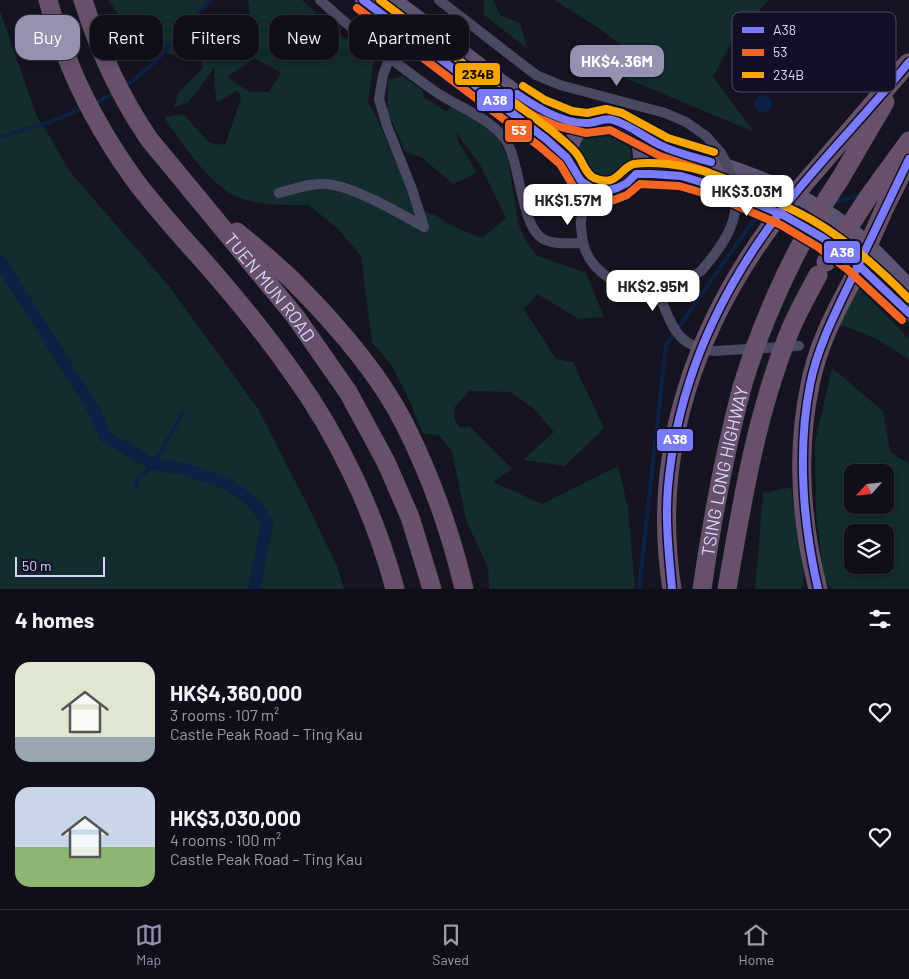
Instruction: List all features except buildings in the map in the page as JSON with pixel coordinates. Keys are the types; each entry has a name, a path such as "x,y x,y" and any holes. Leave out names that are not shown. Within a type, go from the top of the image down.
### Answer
{"highway":[{"name":"TUEN MUN ROAD","path":"48,0 63,49 80,87 117,153 135,180 168,222 225,286 279,355 320,415 342,456 376,530 395,589"},
{"path":"83,0 104,60 131,113 149,139 210,212 235,230 256,258 294,281 351,345 377,380 404,424 427,473 445,521 464,589"},
{"path":"896,76 908,62"},
{"name":"TSING LONG HIGHWAY","path":"896,83 908,62"},
{"path":"672,589 666,534 670,463 683,400 692,369 707,332 730,288 762,236 820,164 882,92"},
{"name":"TSING LONG HIGHWAY","path":"702,589 723,461 742,387 762,328 805,238 890,92"},
{"name":"TSING LONG HIGHWAY","path":"727,589 748,469 758,424 789,331 831,253 909,141"},
{"path":"818,589 809,549 803,495 803,452 810,384 829,326 909,159"},
{"name":"TUEN MUN ROAD","path":"256,258 360,411 386,462 410,517 432,589"}],"main road":[{"path":"363,0 513,114 540,132 570,162"},
{"path":"393,0 523,98 552,113 573,121 588,123"},
{"path":"630,129 640,143 641,154 640,164 630,182 612,190 592,188 579,180 570,162 572,140 588,123 600,119 611,119 622,123 665,147 748,174 800,198 835,218 872,249 909,287"},
{"path":"636,174 675,174 706,182 791,219 822,238 864,268 909,313"}],"street":[{"path":"320,0 349,24"},
{"path":"438,0 536,75 560,85 665,113 686,122 706,136 721,153 734,182 735,213 728,236 720,249 701,271 682,282 657,290 633,288 611,280 598,271 588,257 583,243 581,222 592,188"},
{"path":"279,193 305,185 325,184 342,187 424,227 379,99 382,74 389,60"},
{"path":"394,60 435,92 494,127 506,141 512,155 533,229 544,239 558,243 583,243"},
{"path":"657,290 671,324 679,336 690,345 703,350 714,351 799,346"}],"green space":[{"path":"108,0 213,0 202,7 195,15 173,15 173,54 163,52 163,15 119,15"},
{"path":"248,0 302,0 318,15 269,15 269,60 339,60 339,34 349,41 349,60 374,60 368,103 376,116 416,208 482,238 506,218 479,163 456,133 458,141 477,173 453,184 421,157 405,152 387,110 388,80 403,76 422,90 424,98 446,111 455,105 482,123 499,140 508,159 518,222 523,236 536,255 586,273 604,317 579,319 537,294 524,309 556,359 573,362 604,428 565,466 523,460 554,432 533,408 510,392 469,391 454,408 455,421 461,428 469,426 512,469 493,482 542,504 618,466 628,508 635,589 489,589 488,568 466,520 452,452 439,435 423,434 407,395 390,363 372,343 361,256 338,229 309,205 274,205 240,198 230,193 208,175 164,117 183,114 210,143 225,145 241,98 237,91 217,102 214,82 215,66 187,103 174,107 178,93 202,69 203,60 252,60 227,77 249,92 269,92 281,73 258,60 259,15 250,15"},
{"path":"484,0 493,0 500,15 520,23 527,48 484,15"},
{"path":"554,0 769,0 758,12 732,12 732,41 713,77 754,132 618,75 628,50 600,29"},
{"path":"0,11 15,54 15,60 17,60 36,114 71,173 169,286 258,409 337,566 344,589 0,589"},
{"path":"599,128 609,128 619,132 627,140 631,155 627,170 619,178 609,182 599,182 589,178 581,170 577,160 577,150 581,140 589,132"},
{"path":"856,285 909,339 909,360 875,339 838,325"},
{"path":"832,368 883,411 890,452 909,464 909,589 831,589 824,578 816,513 815,442"},
{"path":"791,487 804,577 802,589 755,589 763,493"}],"water":[{"path":"759,95 767,95 772,100 770,111 759,113 754,108 754,100"}],"waterway":[{"path":"124,87 159,57 210,0"},
{"path":"94,104 114,93"},
{"path":"0,137 53,121 83,108"},
{"path":"834,202 861,195"},
{"path":"790,212 808,208"},
{"path":"639,589 666,345 753,221 769,217"},
{"path":"0,261 95,412 106,437 153,464 184,469 228,484 255,504 267,523 254,589"},
{"path":"136,487 139,477 151,466 183,411"}],"transit line":[{"name":"A38","path":"363,0 546,139 567,158 581,181 592,188 605,191 617,188 627,183 636,174 681,176 721,188 785,216 823,238 854,261 909,313"},
{"name":"234B","path":"380,0 567,143 579,157 587,172 594,178 602,180 614,179 629,166 638,163 651,163 692,168 726,179 792,209 825,228 863,256 909,299"},
{"name":"53","path":"357,8 539,146 560,164 575,189 589,198 604,201 614,200 627,195 640,184 679,186 717,197 781,225 818,247 847,269 902,320"},
{"name":"A38","path":"896,77 909,62"},
{"name":"234B","path":"523,86 545,100 572,111 587,113 606,109 622,113 668,138 714,152"},
{"name":"A38","path":"672,589 667,512 673,449 691,376 705,341 720,307 738,274 781,211 883,92"},
{"name":"A38","path":"517,94 559,118 578,123 590,123 606,119 613,120 666,148 711,162"},
{"name":"53","path":"511,102 536,117 557,126 586,133 610,130 660,156 708,172"},
{"name":"A38","path":"818,589 805,513 803,461 806,410 810,385 817,357 828,329 909,159"}]}
